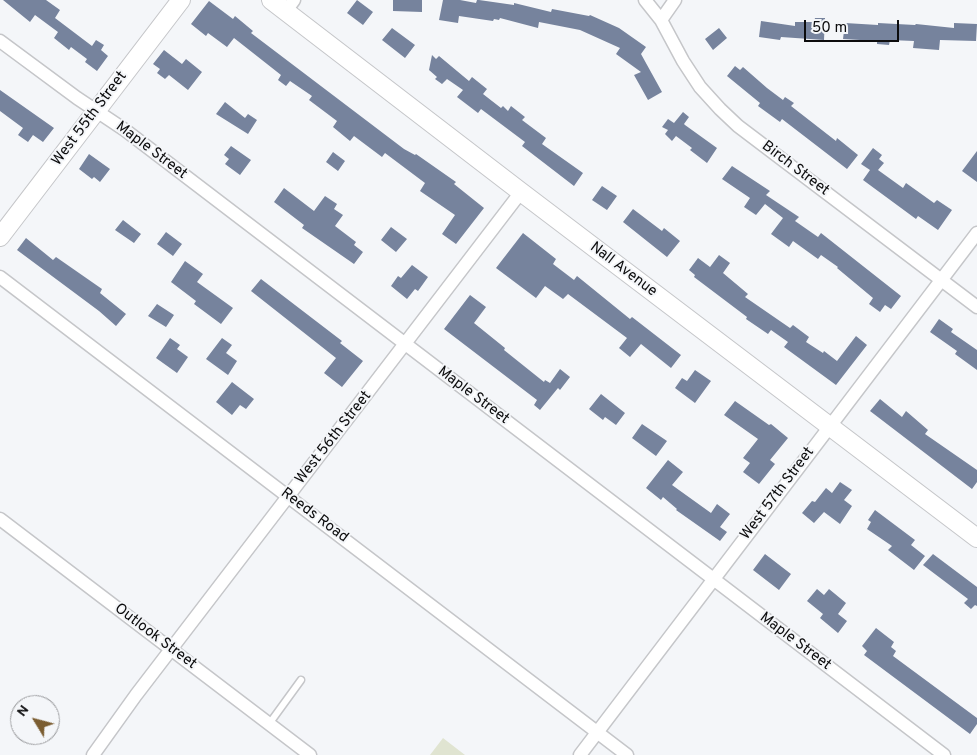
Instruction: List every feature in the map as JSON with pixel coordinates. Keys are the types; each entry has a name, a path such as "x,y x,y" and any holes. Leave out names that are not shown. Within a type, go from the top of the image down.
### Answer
{"street":[{"name":"West 55th Street","path":"0,238 181,0"},
{"name":"Nall Avenue","path":"271,0 290,5 521,192 977,538"},
{"name":"Birch Street","path":"645,0 661,20 682,61 700,87 720,109 746,132 977,307"},
{"path":"661,20 675,0"},
{"name":"Maple Street","path":"0,41 124,130 944,755"},
{"name":"West 56th Street","path":"93,755 521,192"},
{"name":"West 57th Street","path":"580,755 977,233"},
{"name":"Reeds Road","path":"0,277 627,755"},
{"name":"Outlook Street","path":"0,519 310,755"}],"lane":[{"path":"269,724 301,680"}],"green space":[{"path":"443,738 465,755 430,755"}],"building":[{"path":"3,0 46,0 60,10 55,18 92,46 96,40 104,45 101,50 108,56 97,71 85,62 87,59 71,47 69,50 54,38 58,32 35,15 30,22"},
{"path":"357,0 373,12 363,25 347,13"},
{"path":"393,0 422,0 422,12 393,11"},
{"path":"443,0 460,0 476,3 479,0 514,5 514,3 551,12 552,9 590,15 619,28 646,47 641,54 662,92 648,100 634,75 641,72 616,54 620,48 580,30 539,22 538,28 500,18 493,21 459,16 458,23 439,20"},
{"path":"209,1 233,19 235,16 253,31 251,33 404,149 416,154 456,182 454,184 484,208 456,244 442,234 455,215 420,191 425,183 385,153 382,157 354,136 350,141 333,127 337,121 309,100 312,96 290,81 286,86 278,80 281,75 234,38 227,47 208,33 206,36 191,24"},
{"path":"815,18 825,18 824,40 781,37 780,40 759,37 761,21 795,26 795,22 814,22"},
{"path":"845,23 878,25 878,23 916,24 954,28 954,23 977,24 976,41 940,40 939,50 913,48 914,41 890,40 889,45 877,44 877,41 843,39"},
{"path":"392,28 415,45 405,58 382,40"},
{"path":"719,28 727,38 713,50 705,39"},
{"path":"164,50 182,64 186,59 202,72 188,90 169,75 165,79 157,73 160,69 153,64"},
{"path":"432,55 436,59 439,56 469,81 472,77 487,89 483,94 501,108 503,106 508,111 511,106 525,117 522,120 546,138 542,144 583,173 574,186 522,146 525,142 481,109 478,113 457,97 463,90 447,79 442,84 435,79 437,77 429,70"},
{"path":"735,66 740,70 743,67 783,100 785,97 794,103 791,106 836,141 837,138 858,155 847,169 782,119 780,122 758,106 760,103 727,76"},
{"path":"0,90 54,128 43,142 33,135 28,142 18,135 23,128 0,111"},
{"path":"225,102 245,118 248,114 257,120 248,134 216,114"},
{"path":"683,112 689,117 684,124 717,148 707,163 676,136 672,141 665,134 668,130 662,127 668,119 674,123"},
{"path":"231,146 251,160 240,175 225,164 229,159 224,155"},
{"path":"873,148 882,155 879,159 884,163 878,170 903,188 906,183 934,203 937,200 952,210 938,230 918,216 916,219 863,180 870,170 861,164"},
{"path":"977,151 977,182 962,171"},
{"path":"333,152 345,161 338,171 326,162"},
{"path":"89,154 110,169 100,182 94,177 92,179 79,169"},
{"path":"732,166 770,191 766,195 799,217 795,221 818,237 821,233 901,296 891,309 885,305 880,312 869,304 873,298 838,267 821,255 818,259 793,241 789,247 771,234 783,218 765,204 756,215 744,207 750,198 722,179"},
{"path":"602,186 617,196 607,210 592,200"},
{"path":"284,188 314,211 325,196 337,204 334,209 343,215 335,226 356,242 354,245 363,252 354,264 302,228 304,225 274,202"},
{"path":"633,209 662,231 664,228 680,241 667,257 623,222"},
{"path":"123,220 141,234 134,243 115,230"},
{"path":"391,227 407,239 396,252 381,240"},
{"path":"166,232 182,244 173,256 157,244"},
{"path":"523,233 556,259 553,264 574,280 577,276 630,319 632,317 681,355 671,368 641,344 630,357 619,348 627,338 568,294 563,299 545,286 536,298 496,268"},
{"path":"26,238 53,260 56,257 102,289 100,293 126,314 116,326 99,311 17,250"},
{"path":"719,255 730,263 723,273 748,294 745,297 790,328 793,325 809,337 806,342 823,353 824,351 837,361 856,336 867,345 836,385 784,347 788,342 771,330 768,334 746,319 747,317 694,277 695,275 689,270 698,258 710,267"},
{"path":"185,261 203,274 197,282 233,308 221,324 194,304 196,301 171,282"},
{"path":"412,265 428,277 418,291 415,289 407,299 391,286 398,276 401,278"},
{"path":"261,279 342,341 340,343 363,361 342,387 324,373 336,358 251,291"},
{"path":"470,295 486,307 474,323 505,348 504,350 544,382 545,380 550,383 560,369 570,377 540,410 534,405 537,400 444,329"},
{"path":"157,304 174,315 166,327 148,316"},
{"path":"939,319 953,329 951,332 977,350 977,370 955,354 957,351 930,332"},
{"path":"170,338 180,345 177,349 188,357 177,373 156,358"},
{"path":"222,338 232,345 226,353 237,361 228,375 206,359"},
{"path":"695,370 711,381 695,403 675,388 682,378 687,381"},
{"path":"232,382 254,399 246,409 240,405 232,415 216,402"},
{"path":"601,394 625,413 616,425 605,417 603,420 589,409"},
{"path":"880,399 902,417 906,411 928,430 925,434 977,470 977,482 972,489 870,411"},
{"path":"735,401 769,425 771,424 788,438 770,460 775,464 759,484 743,472 750,463 743,458 758,439 724,415"},
{"path":"642,424 667,441 656,456 632,438"},
{"path":"668,460 683,472 672,485 711,513 717,504 730,514 720,527 727,532 720,541 676,510 663,497 661,500 646,488"},
{"path":"840,482 852,490 844,500 852,506 840,524 824,512 814,523 802,513 812,501 815,502 826,488 832,493"},
{"path":"875,510 915,540 911,545 925,556 914,570 888,550 892,546 867,529 871,522 868,520"},
{"path":"765,554 791,574 779,590 753,570"},
{"path":"933,554 977,587 977,606 975,605 971,609 964,603 968,599 923,565"},
{"path":"817,589 824,595 829,589 846,603 838,614 847,621 838,633 820,618 823,614 807,601"},
{"path":"876,628 894,642 891,647 896,651 893,656 977,718 977,724 970,734 864,655 867,651 862,646"}]}
